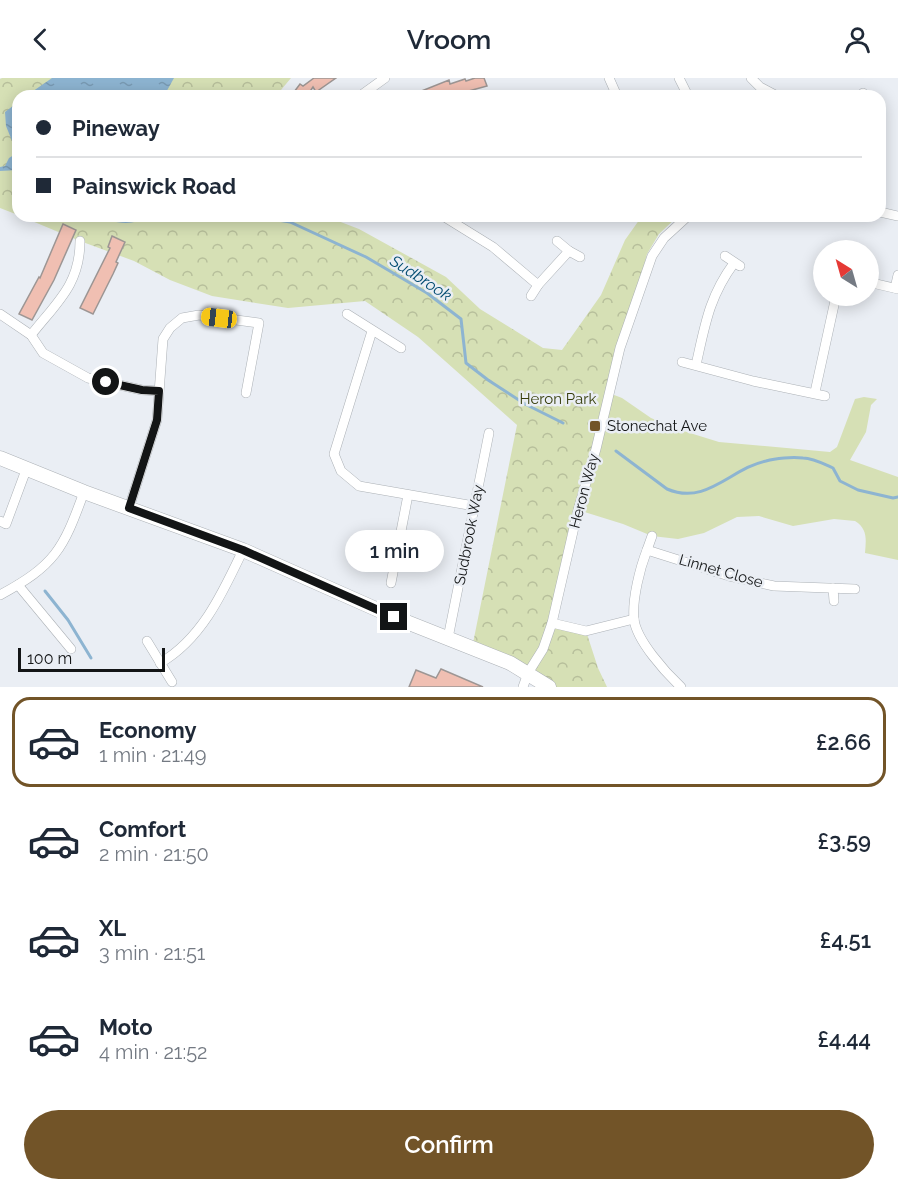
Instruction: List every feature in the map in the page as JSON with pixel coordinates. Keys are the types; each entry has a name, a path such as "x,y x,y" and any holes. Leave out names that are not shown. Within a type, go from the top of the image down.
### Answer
{"main road":[{"path":"0,458 84,492 243,550 341,594 510,663 549,687"}],"street":[{"path":"368,90 385,78"},
{"path":"751,78 766,90"},
{"path":"453,222 493,247 538,285"},
{"name":"Heron Way","path":"523,687 528,673 543,649 552,624 578,510 596,449 620,348 652,256 664,238 681,222"},
{"path":"557,240 580,257"},
{"path":"31,336 73,282 80,263 80,241"},
{"path":"531,296 569,251"},
{"path":"696,365 706,320 719,284 737,265 725,256"},
{"path":"879,285 897,289 898,275"},
{"path":"815,392 834,306"},
{"path":"246,393 261,313"},
{"path":"0,314 31,336 42,353 88,378 142,390 159,391"},
{"path":"346,314 401,348"},
{"path":"129,508 157,420 163,339 170,328 182,318 199,315 259,323"},
{"path":"372,331 334,454 341,471 358,486 474,506"},
{"path":"682,362 753,381 815,392 825,396"},
{"name":"Sudbrook Way","path":"448,638 489,436 477,438"},
{"path":"0,521 6,524 26,470"},
{"path":"0,595 44,567 60,548 70,530 84,492"},
{"path":"391,584 408,495"},
{"path":"652,536 637,588 634,619 657,663 681,687"},
{"path":"160,663 182,648 203,623 223,593 243,550"},
{"name":"Linnet Close","path":"647,550 729,576 774,586 855,589"},
{"path":"18,585 71,649"},
{"path":"833,588 834,601"},
{"path":"552,624 586,631 634,619"},
{"path":"147,641 172,682"}],"green space":[{"path":"291,78 281,90 12,90 12,213 0,208 0,79"},
{"name":"Heron Park","path":"34,222 341,222 359,229 446,277 480,309 543,348 562,350 601,295 625,240 638,222 672,222 659,234 647,254 552,623 586,631 607,687 549,687 472,648 517,425 418,337 365,301 288,308 212,296 170,280 134,261"},
{"path":"609,393 622,398 651,418 719,442 830,452 837,447 855,399 864,397 877,399 871,405 866,432 850,460 898,477 898,560 865,553 864,531 855,521 834,519 793,526 759,516 737,517 704,533 678,539 652,536 578,510"}],"water":[{"path":"52,78 174,78 167,90 35,90"},
{"path":"12,107 12,141 6,126 5,112"},
{"path":"12,156 12,170 0,171 0,167 5,166"}],"building":[{"path":"314,78 336,78 319,90 315,90 313,87 311,90 296,90 300,84 303,86"},
{"path":"484,78 487,86 472,90 424,90 449,80 450,84 465,79 466,81"},
{"path":"63,224 76,230 54,280 32,320 19,314 40,278"},
{"path":"112,236 125,242 116,262 118,263 93,314 80,308 110,248 108,247"},
{"path":"441,669 483,687 409,687 416,670 436,678"}],"waterway":[{"name":"Sudbrook","path":"290,222 366,257 427,293 461,319 466,363 525,404 563,423"},
{"name":"Sudbrook","path":"616,451 667,489 681,493 694,493 707,489 753,465 774,459 794,458 811,459 833,468 840,481 858,490 893,498 898,497"},
{"path":"45,591 68,620 91,658"}],"place":[{"name":"Stonechat Ave","path":"595,426"}],"route":[{"path":"106,382 142,390 159,391 157,420 129,508 243,550 394,617"}]}
